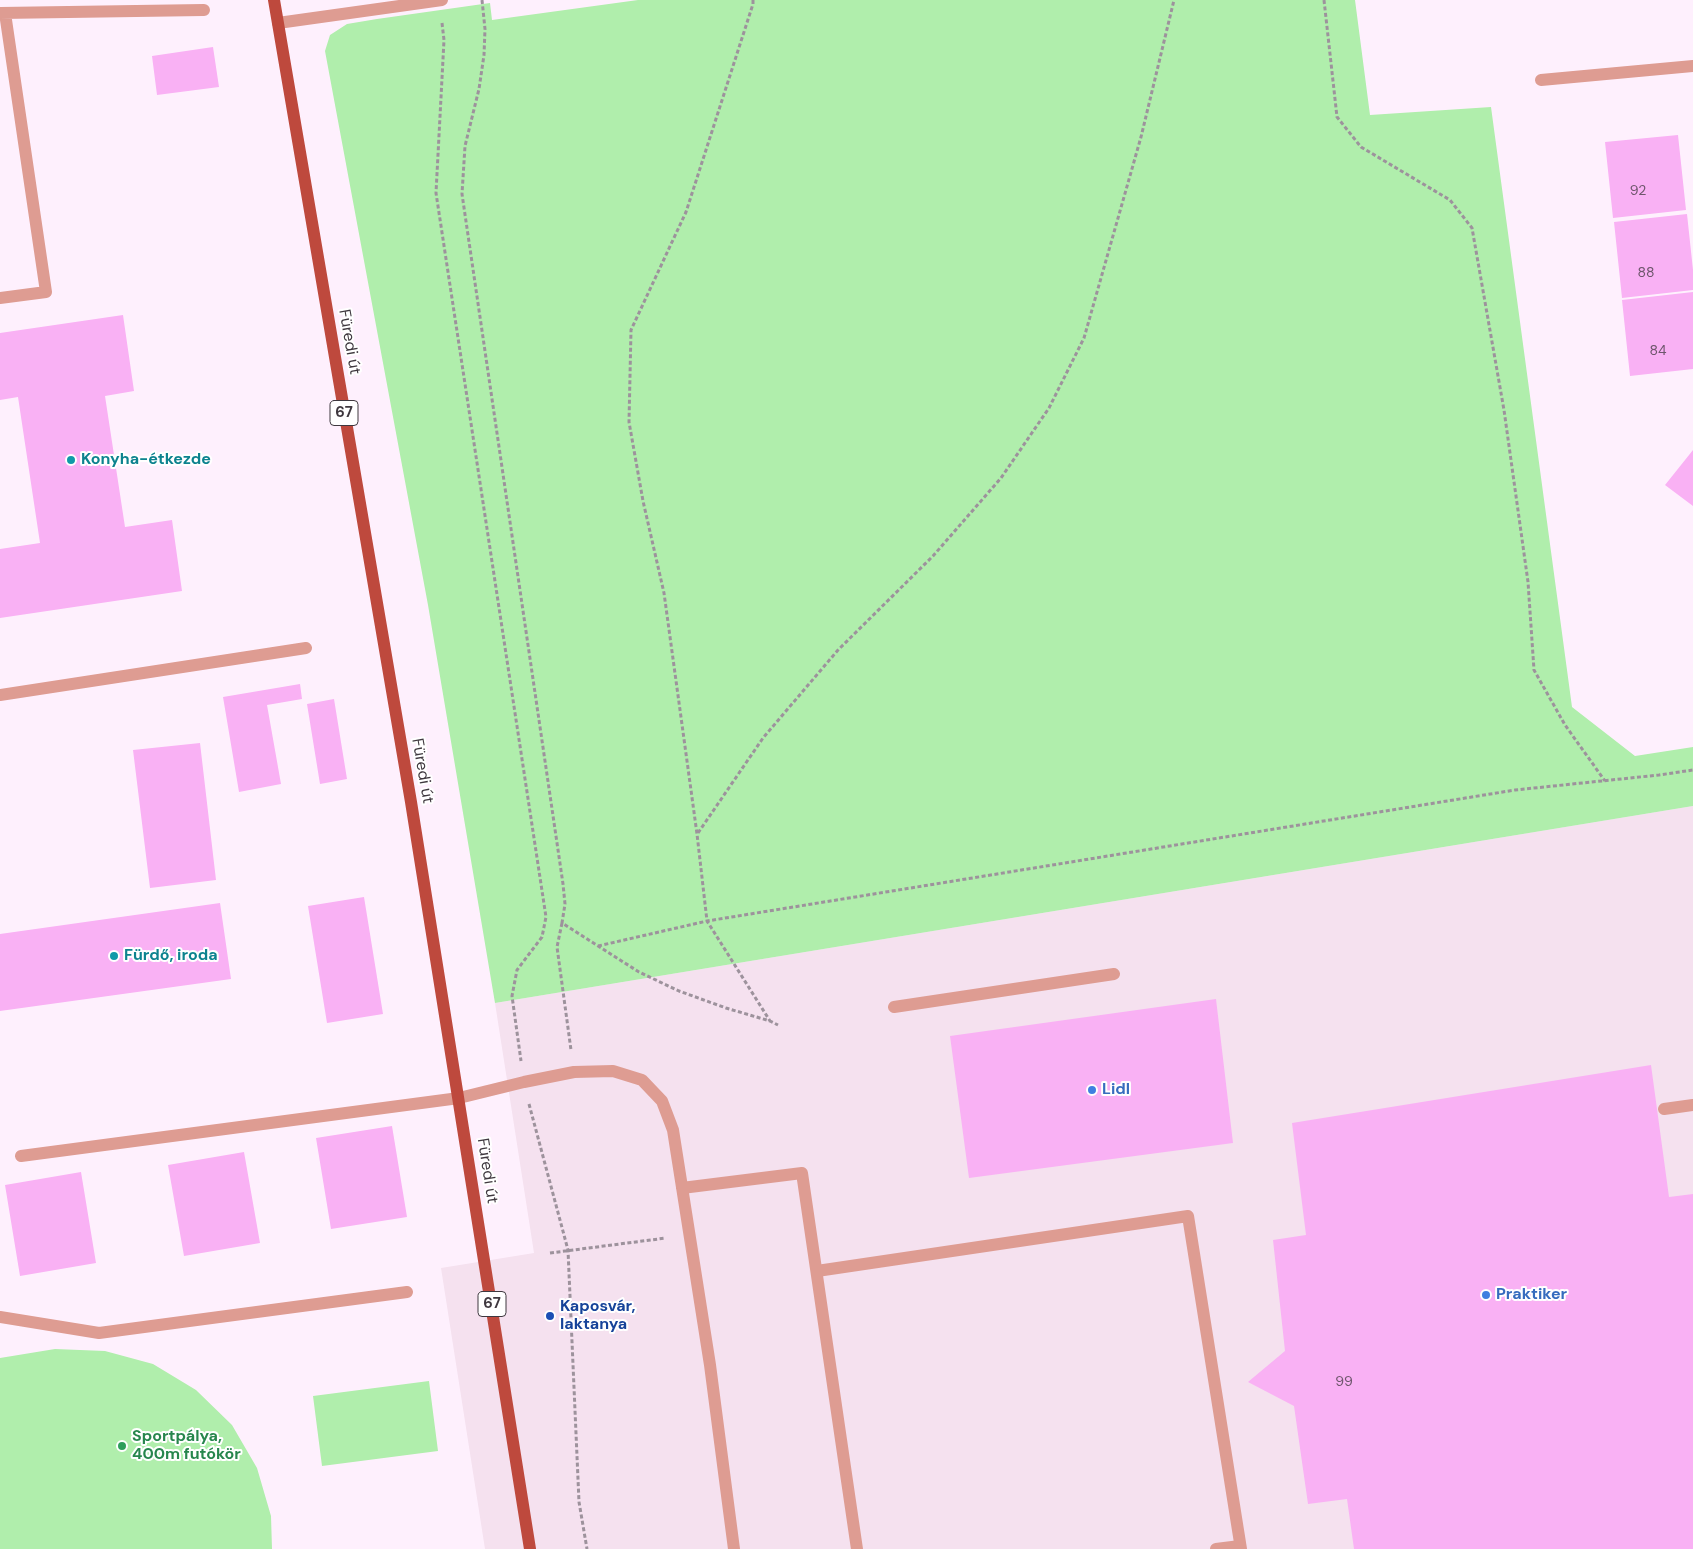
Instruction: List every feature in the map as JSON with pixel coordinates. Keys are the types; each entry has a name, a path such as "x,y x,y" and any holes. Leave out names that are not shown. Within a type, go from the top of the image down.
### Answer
{"main road":[{"name":"Füredi út","path":"274,0 411,802 530,1549"}],"street":[{"path":"278,23 439,0"},
{"path":"0,298 46,292 3,13 204,10"},
{"path":"1541,80 1693,66"},
{"path":"0,695 306,648"},
{"path":"894,1007 1114,974"},
{"path":"21,1156 459,1098 574,1072 613,1071 642,1080 662,1101 673,1130 710,1365 734,1549"},
{"path":"1664,1109 1693,1105"},
{"path":"682,1188 802,1173 857,1549"},
{"path":"817,1271 1188,1216 1240,1547 1216,1549"},
{"path":"0,1317 99,1333 408,1292"}],"path":[{"path":"439,0 444,40 436,193 546,917 542,937 517,970 512,996 524,1082 568,1250 579,1502 587,1549"},
{"path":"482,0 485,29 484,55 479,89 465,146 462,194 563,884 565,904 556,947 574,1072"},
{"path":"753,0 686,212 631,330 629,422 643,501 664,593 707,921 770,1021"},
{"path":"697,834 764,738 838,650 933,556 1001,478 1049,408 1084,338 1141,137 1174,0"},
{"path":"1324,0 1337,116 1362,147 1450,200 1472,228 1504,410 1528,582 1534,670 1565,726 1605,781"},
{"path":"597,946 707,921 1514,790 1659,776 1693,770"},
{"path":"562,922 639,972 679,991 770,1021 778,1026"},
{"path":"550,1253 689,1235"}],"shaded area":[{"path":"1693,806 1693,1549 485,1549 441,1268 534,1253 495,1003"}],"green space":[{"path":"638,0 1355,0 1370,115 1491,107 1572,707 1635,756 1693,747 1693,806 495,1003 428,605 325,51 330,35 347,24 377,19 490,3 492,20"},
{"name":"Sportpálya, 400m futókör","path":"55,1349 105,1351 153,1364 196,1390 232,1425 257,1468 271,1516 272,1549 0,1549 0,1358"},
{"path":"429,1381 438,1451 322,1466 313,1396"}],"building":[{"path":"213,47 219,87 157,95 152,56"},
{"path":"1678,135 1686,210 1613,218 1605,142"},
{"path":"1687,214 1693,270 1693,290 1622,298 1614,222"},
{"path":"1693,292 1693,369 1630,376 1622,300"},
{"name":"Konyha-étkezde","path":"123,315 134,391 105,396 125,527 172,520 182,591 0,618 0,549 40,543 18,397 0,400 0,333"},
{"path":"1693,450 1693,506 1665,485"},
{"path":"300,684 302,699 267,705 281,784 239,792 223,697"},
{"path":"334,699 347,779 320,784 307,704"},
{"path":"200,743 216,880 150,888 133,750"},
{"path":"364,897 383,1014 327,1023 308,906"},
{"name":"Fürdő, iroda","path":"220,903 231,979 0,1011 0,934"},
{"name":"Lidl","path":"1216,999 1233,1143 969,1178 950,1036"},
{"name":"Praktiker","path":"1651,1065 1669,1197 1693,1194 1693,1549 1354,1549 1347,1499 1308,1504 1294,1406 1248,1382 1285,1351 1273,1240 1306,1235 1292,1123"},
{"path":"392,1126 407,1217 331,1229 316,1138"},
{"path":"244,1152 260,1243 184,1256 168,1165"},
{"path":"81,1172 96,1263 20,1276 5,1185"}],"place":[{"name":"Konyha-étkezde","path":"71,460"},
{"name":"Fürdő, iroda","path":"114,956"},
{"name":"Lidl","path":"1092,1090"},
{"name":"Praktiker","path":"1486,1295"},
{"name":"Kaposvár, laktanya","path":"550,1316"},
{"name":"Sportpálya, 400m futókör","path":"122,1446"}]}
